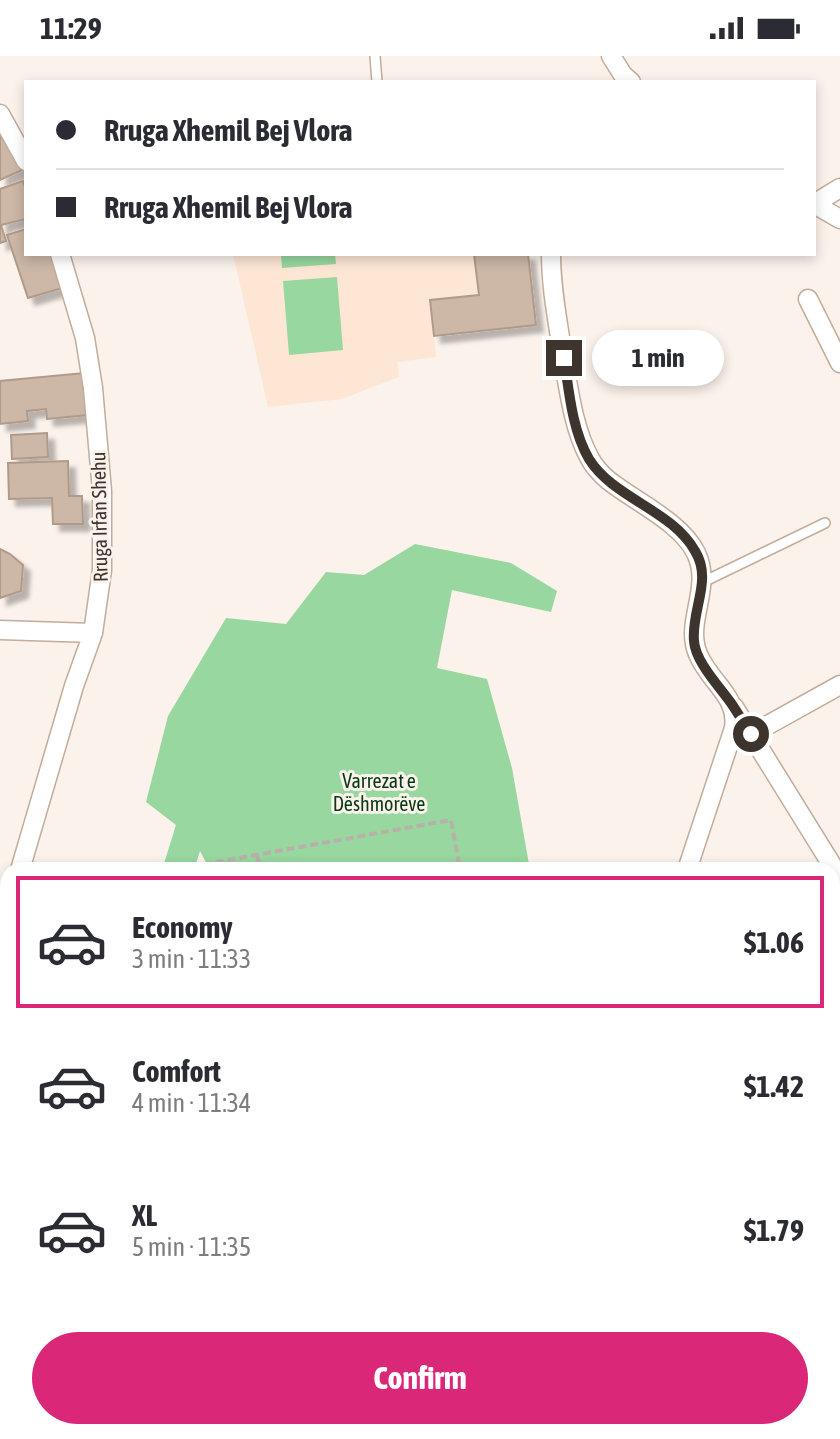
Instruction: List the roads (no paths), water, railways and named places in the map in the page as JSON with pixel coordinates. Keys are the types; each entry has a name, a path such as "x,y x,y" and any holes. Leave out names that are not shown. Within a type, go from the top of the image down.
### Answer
{"street":[{"path":"611,56 624,80"},
{"path":"0,114 24,157"},
{"path":"816,203 840,188"},
{"path":"816,205 840,219"},
{"name":"Rruga Irfan Shehu","path":"22,862 74,686 93,633 102,570 102,491 93,388 85,338 61,256"},
{"path":"551,256 551,282 568,383 578,431 590,459 607,479 655,512 694,549 701,563 703,582 694,641 698,657 734,707 830,862"},
{"path":"808,299 840,363"},
{"path":"0,630 93,633"},
{"path":"726,749 840,685"},
{"path":"690,862 734,728 734,707"}],"lane":[{"path":"375,56 377,80"},
{"path":"703,582 825,523"}],"park label":[{"name":"Varrezat e Dëshmorëve","path":"379,792"}]}
